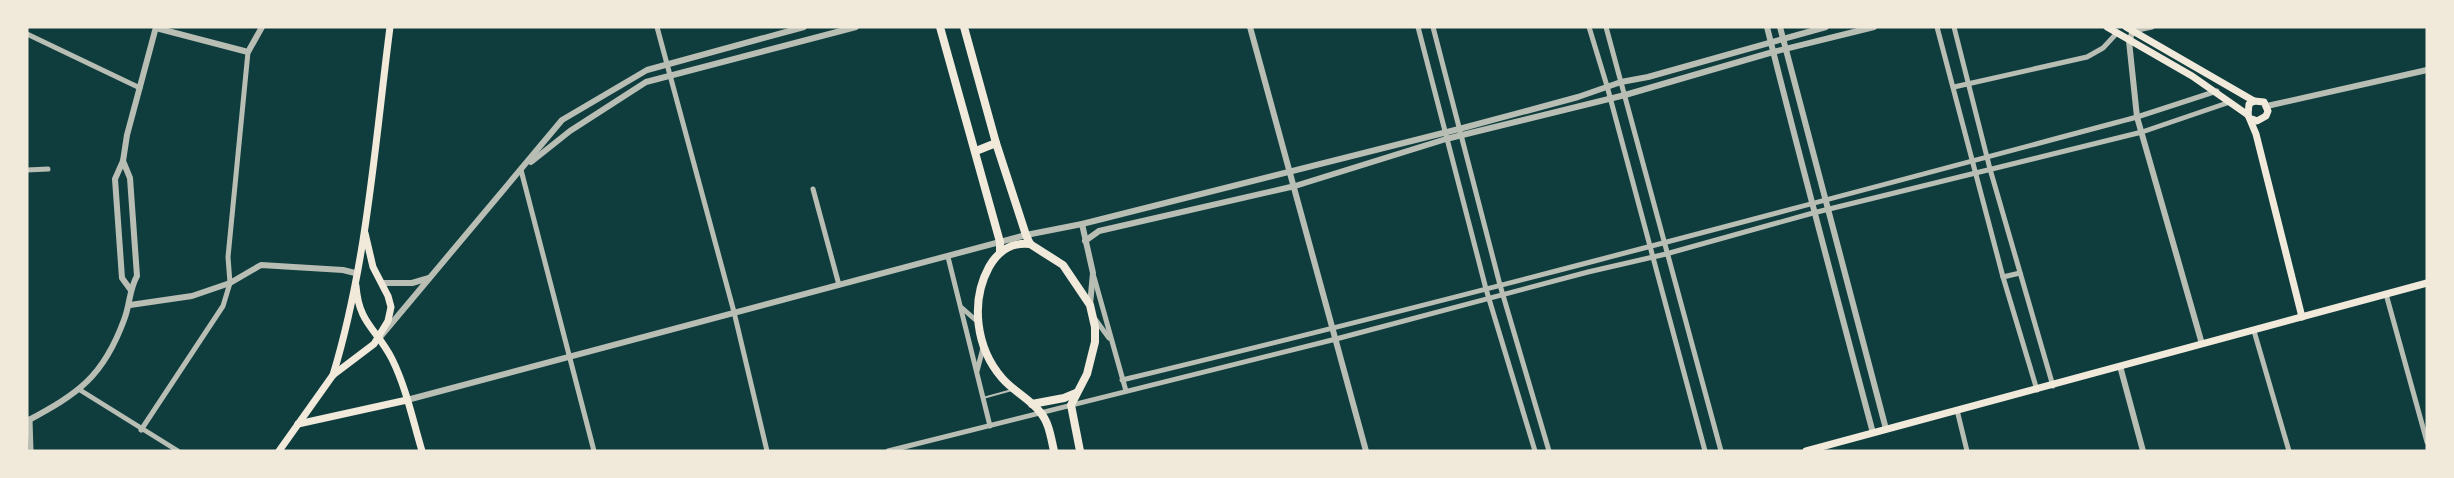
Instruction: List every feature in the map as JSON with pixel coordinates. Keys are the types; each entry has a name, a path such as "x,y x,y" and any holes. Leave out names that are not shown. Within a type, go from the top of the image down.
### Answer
{"main road":[{"path":"333,375 345,335 364,230 390,27"},
{"path":"940,27 976,151 1000,242 1000,252"},
{"path":"964,27 996,143 1026,236 1030,244 1063,265 1090,305 1095,342 1087,374 1071,405 1080,451"},
{"path":"2107,27 2217,91 2250,117 2262,120 2268,111 2264,102 2253,101 2126,27"},
{"path":"2253,101 2247,109 2302,317"},
{"path":"976,151 996,143"},
{"path":"279,451 333,375 379,339 391,307 373,267 364,230"},
{"path":"1030,244 1014,245 1000,252 981,282 976,310 984,346 994,368 1041,413 1054,451"},
{"path":"355,273 358,306 367,325 392,360 422,451"},
{"path":"1806,451 2427,283"},
{"path":"1032,404 1064,398 1076,393"},
{"path":"298,424 406,400"}],"street":[{"path":"141,430 223,306 230,283 228,257 248,52 262,27"},
{"path":"657,27 734,312 766,451"},
{"path":"379,339 562,120 623,82 667,63 804,27"},
{"path":"521,170 570,131 646,82 856,27"},
{"path":"1250,27 1366,451"},
{"path":"1418,27 1486,289 1535,451"},
{"path":"1433,27 1500,285 1549,451"},
{"path":"1589,27 1705,451"},
{"path":"1606,27 1721,451"},
{"path":"1767,27 1794,129 1810,203 1873,433"},
{"path":"1780,27 1886,429"},
{"path":"406,400 1000,242 1445,136 1578,97 1607,86 1826,27"},
{"path":"1460,132 1625,95 1773,52 1874,27"},
{"path":"1937,27 2003,277 2037,390"},
{"path":"1954,27 1990,169 2052,386"},
{"path":"2152,27 2133,31 2129,41 2137,117 2202,344"},
{"path":"130,289 122,278 115,179 123,161 127,135 156,28 248,52"},
{"path":"1954,87 1969,81 2087,57 2103,48 2117,33"},
{"path":"27,34 140,88"},
{"path":"2267,106 2427,70"},
{"path":"1122,380 1333,329 1663,244 1826,198 1899,181 2137,117 2217,91"},
{"path":"888,451 1336,339 1588,272 1666,254 1813,213 2142,132 2230,102"},
{"path":"1794,129 1806,125"},
{"path":"2071,134 2074,147"},
{"path":"1085,241 1092,235 1295,186 1445,136"},
{"path":"31,451 29,420 80,390 109,355 130,305 130,289 137,276 130,178 123,161"},
{"path":"27,170 48,169"},
{"path":"521,170 594,451"},
{"path":"1899,181 1902,191"},
{"path":"813,189 839,285"},
{"path":"1738,222 1741,233"},
{"path":"1082,224 1111,342 1126,391"},
{"path":"948,257 990,426"},
{"path":"1585,263 1588,272"},
{"path":"130,305 192,296 230,283 261,265 343,270 355,273"},
{"path":"1090,305 1093,273"},
{"path":"2003,277 2020,273"},
{"path":"382,283 412,283 430,278"},
{"path":"2386,294 2427,442"},
{"path":"960,307 979,323"},
{"path":"1418,307 1421,316"},
{"path":"1092,316 1111,342"},
{"path":"1845,326 1858,322"},
{"path":"2254,331 2289,451"},
{"path":"2022,340 2037,335"},
{"path":"976,373 984,346"},
{"path":"1226,355 1228,365"},
{"path":"2120,366 2143,451"},
{"path":"80,390 178,451"},
{"path":"1957,410 1967,451"}],"lane":[{"path":"983,398 1014,389"}]}
